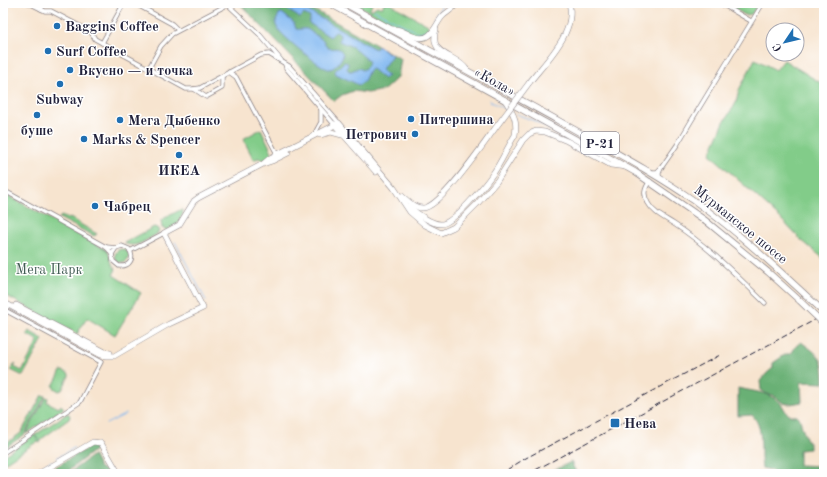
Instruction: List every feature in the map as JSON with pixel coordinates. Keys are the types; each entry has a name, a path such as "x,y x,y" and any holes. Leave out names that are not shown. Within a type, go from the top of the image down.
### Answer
{"main road":[{"name":"«Кола»","path":"329,3 628,167 650,181"},
{"name":"«Кола»","path":"344,3 655,175"},
{"name":"Мурманское шоссе","path":"655,175 696,202 728,227 777,267 824,312"},
{"name":"Мурманское шоссе","path":"650,181 691,209 723,234 768,272 824,324"}],"street":[{"path":"29,3 45,11 51,11 91,32 95,39 102,43 186,88 194,90 206,97 222,88 222,77"},
{"path":"41,9 44,3"},
{"path":"102,43 124,3"},
{"path":"134,3 172,24 178,30"},
{"path":"457,3 442,16 437,26 434,38 438,48 443,54 464,66 467,70"},
{"path":"149,68 164,42 178,30 227,4 260,35 320,109 337,125 345,137 392,190 415,207 423,208 436,202 450,188 565,36 571,11 569,3"},
{"path":"720,3 751,21"},
{"path":"655,175 659,173 677,145 763,3"},
{"path":"392,29 398,29 422,38 430,34 437,26"},
{"path":"194,90 266,54 273,56 288,66 337,125 414,210 428,220 441,224 451,220 475,196 492,175 515,135 515,117 505,100"},
{"path":"229,72 236,77 274,148 281,154"},
{"path":"314,135 321,122 320,109"},
{"path":"130,251 179,225 192,203 198,198 263,164 272,161 281,154 314,135 337,125"},
{"path":"263,164 271,158 320,135 337,125"},
{"path":"398,193 410,212 425,225 441,233 454,227 498,181 523,140 529,134 536,131 545,132 568,141 610,166 628,167"},
{"path":"320,135 331,132 345,137"},
{"path":"271,158 274,153 274,148"},
{"path":"655,175 661,168"},
{"path":"650,181 644,190 644,195 653,211 690,234 721,260 765,303"},
{"path":"3,190 106,247 116,248 124,246 130,251 132,259 126,266 117,265 113,261 112,256 106,247"},
{"path":"3,302 101,355 114,356 169,324 203,308 164,233"},
{"path":"112,256 116,248"},
{"path":"3,298 106,352 117,353"},
{"path":"3,309 101,362 80,402 3,453"},
{"path":"38,474 93,442 101,443 119,474"}],"green space":[{"path":"239,3 302,3 401,59 398,77 384,90 368,93 353,91 342,95 334,101"},
{"path":"354,3 373,3 370,9 371,10 377,6 382,8 384,3 389,3 428,25 430,29 423,35 413,35"},
{"path":"725,3 758,3 752,14 745,15"},
{"path":"755,59 776,70 782,62 787,62 824,85 824,259 800,239 780,218 710,154 724,122 736,103 739,90"},
{"path":"261,129 272,152 270,156 264,160 258,158 254,160 243,139"},
{"name":"Мега Парк","path":"3,193 107,250 116,269 113,275 141,293 115,335 87,318 77,334 3,294"},
{"path":"182,210 183,214 176,225 167,230 162,228 161,220"},
{"path":"61,216 70,218 97,234 94,236 59,218"},
{"path":"154,227 159,231 157,234 145,241 133,245 124,243"},
{"path":"119,249 125,249 129,253 129,259 125,263 119,263 115,259 115,253"},
{"path":"29,331 43,339 23,376 11,370 15,363 16,364 14,367 22,371 38,341 27,334"},
{"path":"801,342 813,351 820,359 823,368 824,383 801,382 802,402 790,404 783,403 773,395 767,394 761,390 760,381 773,368 773,363 786,354 791,354 796,346"},
{"path":"61,371 69,374 69,376 62,390 59,391 53,386"},
{"path":"738,388 759,392 773,397 780,403 789,415 797,416 800,419 804,433 810,445 810,449 799,450 799,465 824,466 824,474 774,474 771,470 762,468 759,426 752,415 738,416"},
{"path":"42,395 45,396 24,435 3,449 3,446 21,433"},
{"path":"46,397 48,398 47,402 59,408 61,405 64,408 26,434"},
{"path":"68,413 70,416 69,419 40,440 41,442 39,443 38,441 3,464 3,456 34,435 38,440 35,435"},
{"path":"93,445 96,449 64,474 43,474"},
{"path":"93,455 99,467 107,472 107,474 68,474"},
{"path":"571,462 577,474 546,474"}],"water":[{"path":"283,3 294,3 373,48 376,49 378,46 392,55 382,69 383,72 388,75 384,79 372,69 369,70 364,81 359,85 336,74 335,71 344,62 348,63 347,69 352,71 358,68 363,70 367,67 369,62 353,47 339,41 340,35 338,32 335,32 330,37 309,23 310,17 304,14 300,18 282,6"},
{"path":"282,13 294,23 296,29 307,29 324,41 328,48 337,48 342,52 343,55 341,59 333,68 328,69 323,67 299,49 278,29 276,21 279,14"}],"waterway":[{"path":"434,20 443,3"},
{"path":"374,10 417,32 427,30"},
{"path":"490,100 491,102 506,109"},
{"path":"516,114 535,121 565,138"},
{"path":"175,242 206,301"},
{"path":"106,424 126,414"},
{"path":"57,458 74,448"},
{"path":"27,474 52,461"}],"railway":[{"path":"528,474 824,315"},
{"path":"500,474 526,458 720,355"}],"place":[{"name":"Baggins Coffee","path":"57,26"},
{"name":"Surf Coffee","path":"48,51"},
{"name":"Вкусно — и точка","path":"70,70"},
{"name":"Subway","path":"60,84"},
{"name":"буше","path":"37,115"},
{"name":"Питершина","path":"411,119"},
{"name":"Мега Дыбенко","path":"120,120"},
{"name":"Петрович","path":"415,134"},
{"name":"Marks & Spencer","path":"84,139"},
{"name":"ИКЕА","path":"179,155"},
{"name":"Чабрец","path":"95,206"},
{"name":"Нева","path":"615,423"}]}
